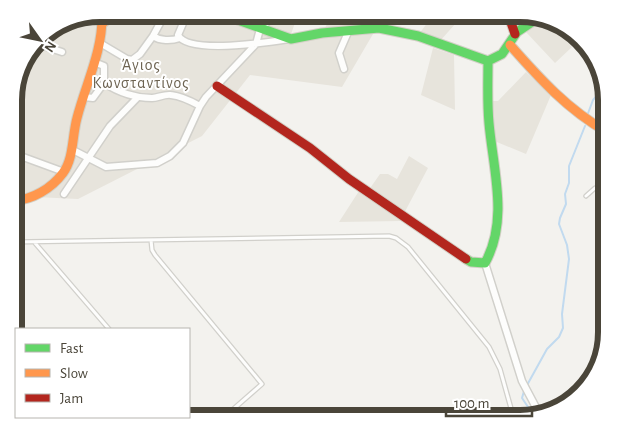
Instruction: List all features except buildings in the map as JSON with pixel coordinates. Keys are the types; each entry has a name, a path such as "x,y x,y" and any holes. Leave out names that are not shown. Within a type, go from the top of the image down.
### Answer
{"street":[{"path":"22,200 49,187 64,172 69,160 77,118 100,43 102,22"},
{"path":"100,43 132,60 140,54 154,36 161,22"},
{"path":"180,38 178,35 183,22"},
{"path":"244,22 291,39"},
{"path":"71,149 106,167 152,164 162,161 183,143 200,106 256,44 265,22"},
{"path":"512,23 516,34"},
{"path":"154,36 158,39 169,40 180,38 206,46 256,44 373,28 418,36 488,61 501,56 516,34 528,23"},
{"path":"344,69 339,53 349,30"},
{"path":"510,45 557,97 576,114 598,128"},
{"path":"217,86 310,148 348,179 458,255 479,264 485,263 490,257 497,234 496,194 488,121 488,61"},
{"path":"84,97 93,98 104,84 104,66 94,62"},
{"path":"104,84 118,91 138,97 152,98 170,95 200,106"},
{"path":"64,194 110,126 138,97"},
{"path":"22,157 64,172"},
{"path":"485,263 526,388 537,409"}],"lane":[{"path":"586,196 594,188 598,190"},
{"path":"23,241 389,236 396,238 408,247 489,347 500,369 511,410"},
{"path":"151,240 152,250 155,255 262,384 232,410"},
{"path":"35,242 108,328"}],"shaded area":[{"path":"100,22 295,22 288,43 319,38 328,23 360,23 354,32 373,34 342,87 250,75 202,136 78,199 22,196 23,90 31,65 65,65 65,31 90,23"},
{"path":"427,23 456,23 440,41 419,34"},
{"path":"536,24 551,28 558,32 572,47 555,63 525,31"},
{"path":"433,48 454,55 455,110 421,95"},
{"path":"526,72 551,95 526,154 492,140 491,101 498,101"},
{"path":"409,156 428,168 400,221 339,222 359,191 366,194 380,174 388,174 397,179"}],"waterway":[{"path":"587,116 593,100 598,95"},
{"path":"526,387 547,349 559,337 563,328 562,314 569,259 567,245 559,224 566,204 565,194 569,183 569,166 585,126"},
{"path":"524,391 522,398 530,410"}],"traffic: fast":[{"path":"244,22 291,39 322,33 379,28 418,36 488,61 502,54 517,32 530,23"},
{"path":"466,259 471,262 485,263 492,247 498,212 496,176 488,115 488,61"}],"traffic: slow":[{"path":"22,199 41,192 53,184 67,167 75,125 97,54 102,22"},
{"path":"510,45 567,104 598,126"}],"traffic: jam":[{"path":"511,23 515,34"},
{"path":"217,86 310,148 349,179 466,259"}],"district":[{"name":"Άγιος Κωνσταντίνος","path":"141,73"}]}
